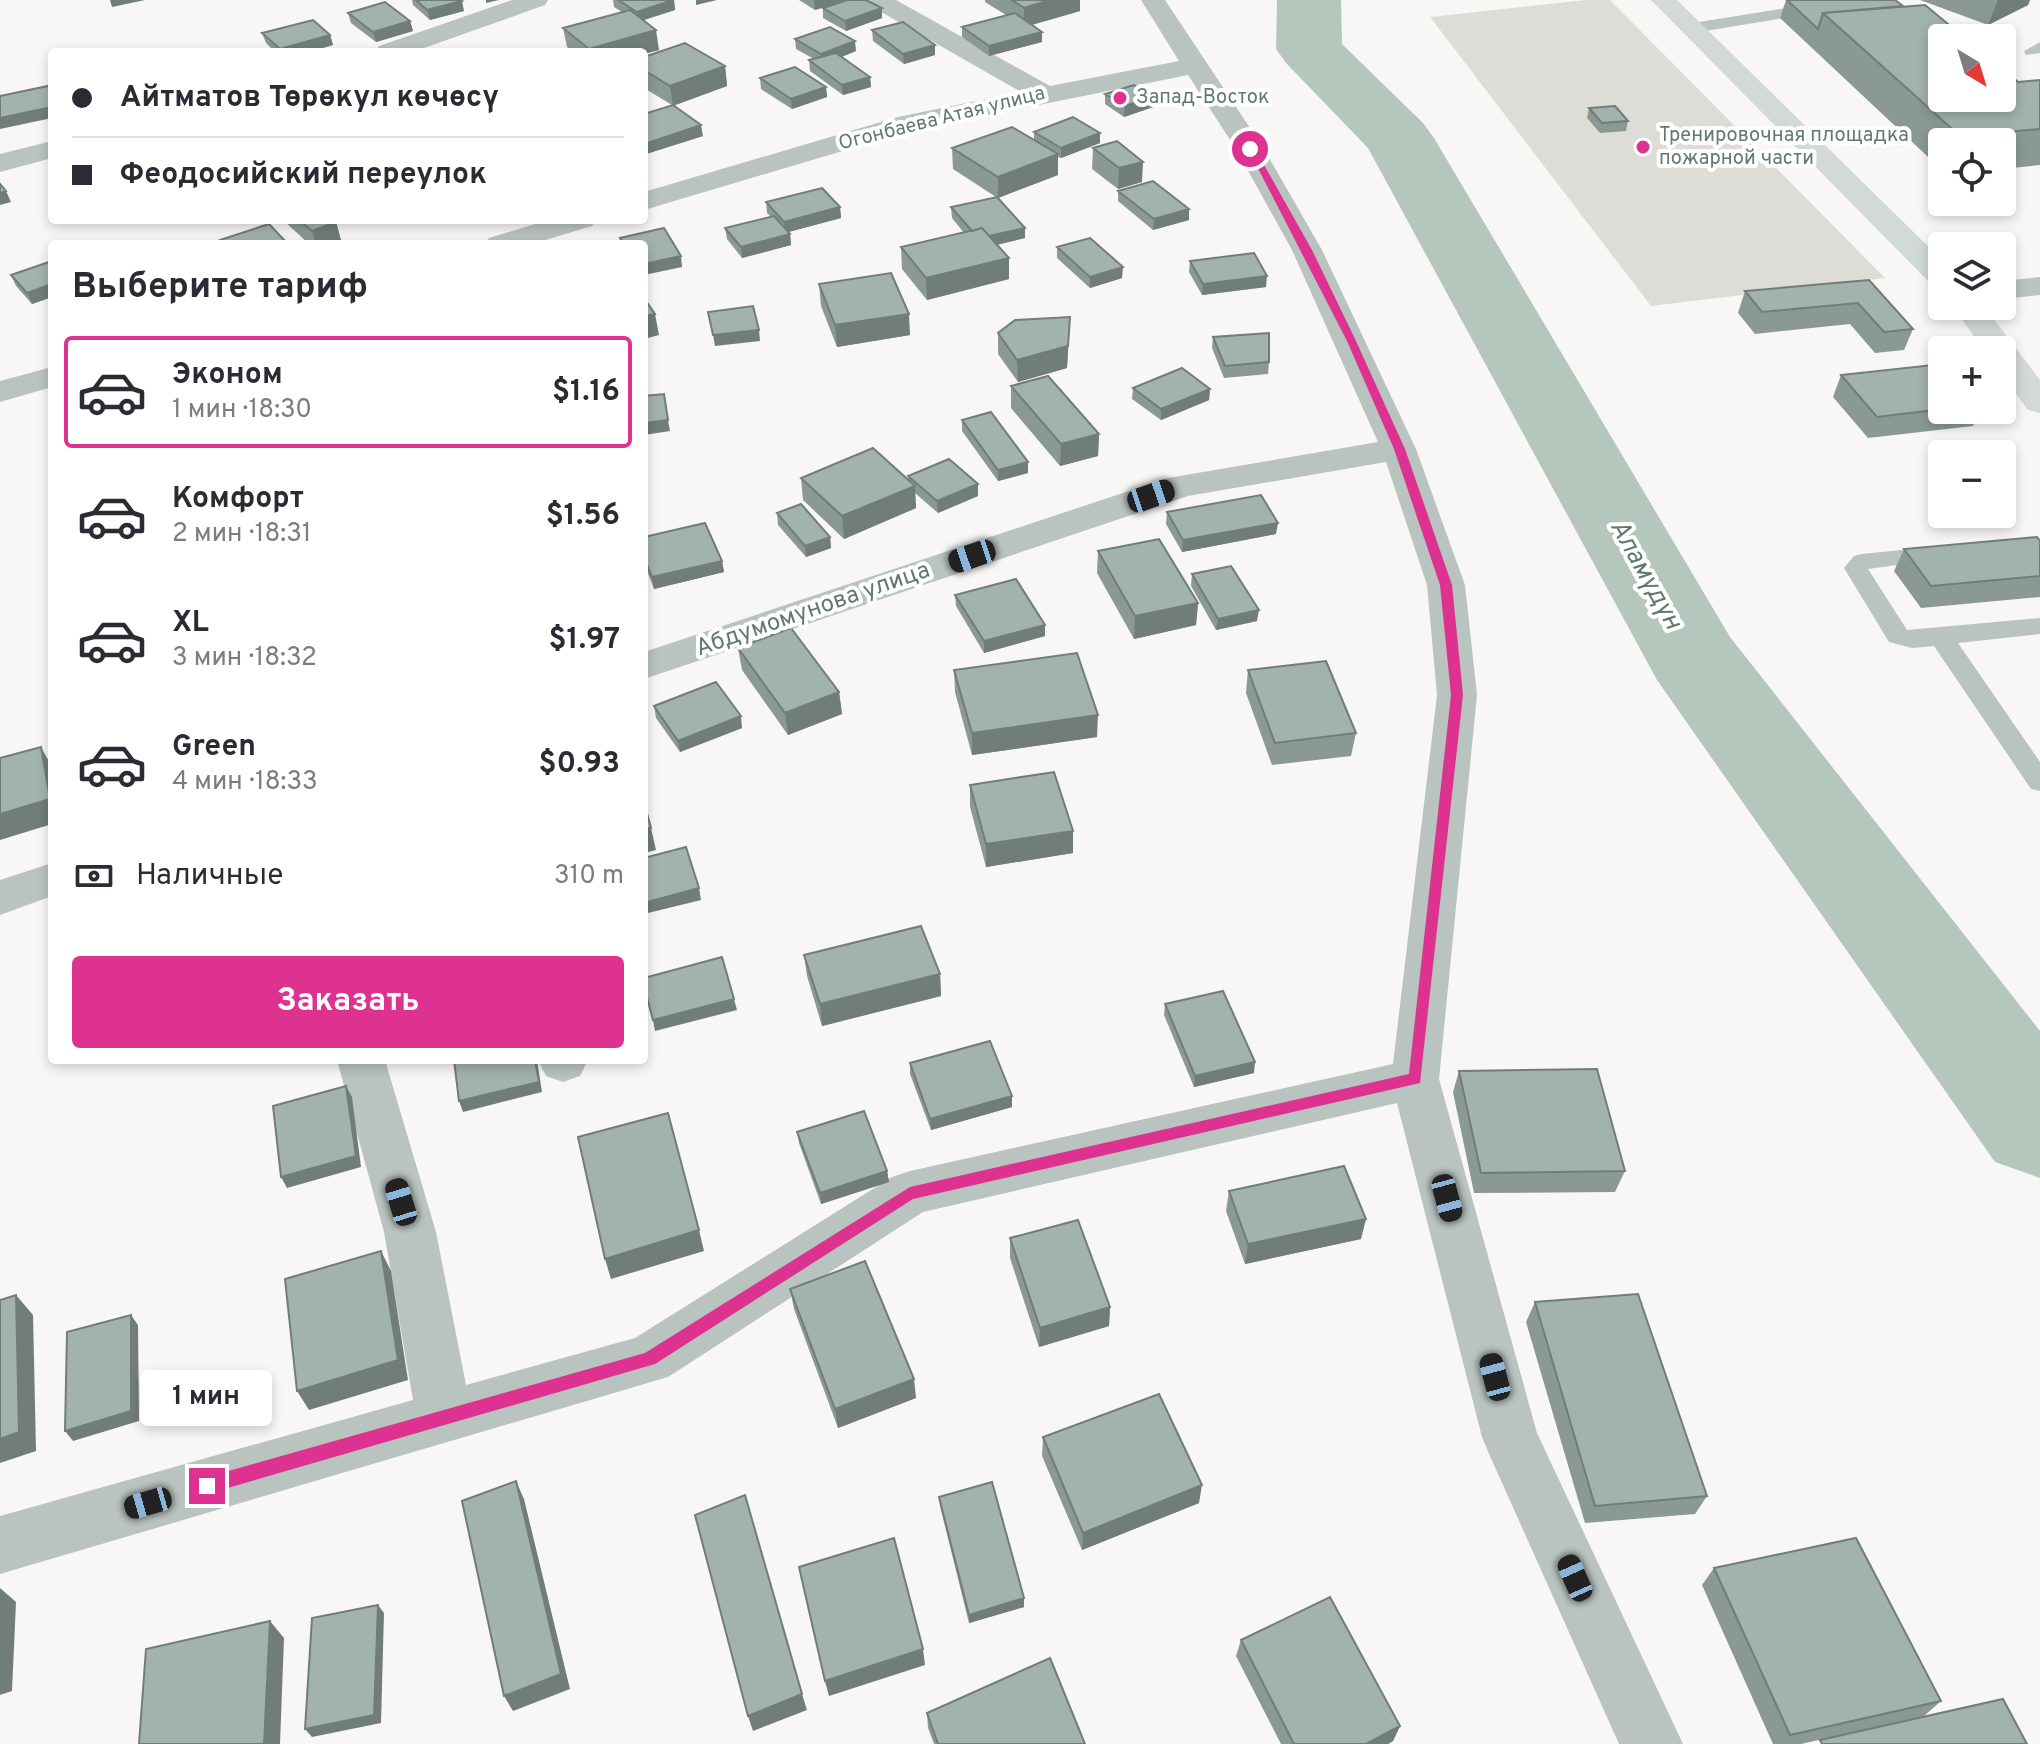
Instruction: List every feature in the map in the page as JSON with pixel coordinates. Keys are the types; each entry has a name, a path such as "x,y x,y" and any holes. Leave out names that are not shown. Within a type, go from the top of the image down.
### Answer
{"street":[{"path":"399,48 536,0"},
{"path":"878,0 1044,94"},
{"path":"1153,0 1250,149 1307,250 1399,449 1446,585 1457,695 1415,1079 1510,1437 1651,1744"},
{"path":"1663,0 1928,263"},
{"name":"Огонбаева Атая улица","path":"648,200 908,123 1197,65"},
{"path":"0,163 48,150"},
{"path":"514,240 568,224"},
{"path":"2016,289 2040,286"},
{"path":"2016,371 2040,403"},
{"path":"0,392 48,378"},
{"name":"Абдумомунова улица","path":"648,665 1181,486 1399,449"},
{"path":"0,898 48,880"},
{"path":"362,1064 410,1232 444,1418"},
{"path":"0,1545 649,1359 910,1193 1415,1079"}],"lane":[{"path":"1693,28 1864,0"},
{"path":"1958,551 1862,561 1856,568 1898,636 1912,640 2037,631"},
{"path":"1941,637 2040,782"}],"shaded area":[{"name":"Тренировочная площадка пожарной части","path":"1610,0 1885,278 1651,306 1430,17"}],"building":[{"path":"416,0 460,0 462,1 427,10"},
{"path":"618,0 673,0 637,12"},
{"path":"847,0 866,0 882,8 845,21 823,8"},
{"path":"1012,0 1050,0 1024,8"},
{"path":"1787,0 1895,0 1903,6 1823,13 1818,29"},
{"path":"385,2 410,21 373,32 348,13"},
{"path":"1925,5 1948,24 1928,24 1928,107 1823,13"},
{"path":"630,10 656,30 588,48 563,28"},
{"path":"1015,13 1042,32 989,46 962,27"},
{"path":"313,20 330,35 279,48 262,33"},
{"path":"903,22 935,45 903,54 872,30"},
{"path":"830,27 855,41 821,54 795,39"},
{"path":"685,43 725,66 670,86 648,72 648,56"},
{"path":"836,53 870,77 842,85 809,60"},
{"path":"795,67 826,87 791,99 760,78"},
{"path":"2016,80 2040,80 2040,129 1951,128 1933,112 2016,112"},
{"path":"1134,85 1154,97 1125,106 1105,94"},
{"path":"48,86 48,108 0,118 0,96"},
{"path":"673,105 701,125 648,143 648,113"},
{"path":"1615,106 1628,121 1602,123 1589,108"},
{"path":"1073,117 1100,133 1061,148 1034,132"},
{"path":"1012,127 1058,154 998,177 952,148"},
{"path":"1117,141 1143,162 1119,168 1093,148"},
{"path":"1153,181 1189,209 1154,219 1118,191"},
{"path":"822,188 840,207 784,222 766,202"},
{"path":"997,197 1025,228 989,236 982,228 972,231 951,207"},
{"path":"774,216 790,234 741,247 725,228"},
{"path":"269,224 284,240 220,240"},
{"path":"304,224 331,224 312,231"},
{"path":"664,228 681,256 648,263 648,240 620,238"},
{"path":"982,228 1009,258 926,278 901,247"},
{"path":"1090,238 1123,267 1090,277 1057,247"},
{"path":"1254,253 1267,276 1203,284 1190,261"},
{"path":"48,262 48,285 27,293 11,275"},
{"path":"891,273 909,314 835,325 819,284"},
{"path":"1869,280 1913,329 1884,332 1858,303 1762,312 1745,291"},
{"path":"648,304 655,314 648,315"},
{"path":"753,306 759,330 713,335 708,312"},
{"path":"1070,317 1068,346 1017,360 998,333 1015,320"},
{"path":"1269,333 1269,362 1225,366 1213,337"},
{"path":"1928,366 1928,411 1877,417 1841,375"},
{"path":"1182,368 1210,389 1161,409 1133,388"},
{"path":"1048,376 1099,434 1061,444 1011,386"},
{"path":"664,394 668,420 648,422 648,396"},
{"path":"991,412 1028,462 998,470 962,420"},
{"path":"873,448 915,486 842,516 801,478"},
{"path":"949,459 978,484 937,501 908,476"},
{"path":"1261,495 1278,523 1183,540 1167,512"},
{"path":"801,504 830,537 805,546 777,513"},
{"path":"705,523 722,561 652,577 648,567 648,536"},
{"path":"2037,537 2040,541 2040,576 1931,586 1904,549"},
{"path":"1159,539 1198,603 1135,616 1098,551"},
{"path":"1231,566 1259,610 1218,619 1192,574"},
{"path":"1016,579 1045,625 984,641 955,595"},
{"path":"791,628 839,692 785,713 738,648"},
{"path":"1077,653 1098,715 972,733 954,670"},
{"path":"1326,661 1356,733 1275,743 1248,670"},
{"path":"716,682 741,716 678,741 654,706"},
{"path":"41,747 48,800 0,814 0,758"},
{"path":"1054,772 1073,831 986,844 970,785"},
{"path":"686,847 699,888 648,902 648,857"},
{"path":"921,926 940,974 820,1004 804,955"},
{"path":"722,957 734,999 653,1020 648,1001 648,977"},
{"path":"1223,991 1255,1062 1195,1076 1165,1004"},
{"path":"990,1041 1012,1096 930,1119 910,1063"},
{"path":"454,1064 536,1064 539,1082 459,1101"},
{"path":"1597,1069 1625,1171 1481,1173 1459,1071"},
{"path":"346,1086 356,1156 281,1177 273,1106"},
{"path":"864,1111 887,1171 820,1193 797,1132"},
{"path":"668,1113 699,1230 605,1259 578,1137"},
{"path":"1344,1166 1366,1219 1248,1244 1229,1191"},
{"path":"1078,1220 1110,1307 1040,1328 1010,1238"},
{"path":"381,1251 398,1360 297,1391 285,1279"},
{"path":"865,1261 914,1379 835,1409 790,1289"},
{"path":"1638,1294 1707,1496 1595,1506 1535,1302"},
{"path":"16,1295 19,1432 0,1439 0,1300"},
{"path":"131,1315 131,1411 65,1431 67,1332"},
{"path":"1159,1394 1202,1485 1083,1533 1043,1437"},
{"path":"516,1481 561,1674 504,1696 462,1501"},
{"path":"992,1482 1024,1598 969,1615 939,1497"},
{"path":"745,1495 802,1694 748,1716 695,1515"},
{"path":"894,1538 923,1649 825,1681 799,1567"},
{"path":"1856,1538 1941,1701 1790,1735 1714,1568"},
{"path":"1330,1597 1400,1726 1366,1744 1294,1744 1241,1640"},
{"path":"378,1605 374,1715 305,1729 312,1618"},
{"path":"270,1621 264,1744 139,1744 146,1649"},
{"path":"1050,1658 1085,1744 938,1744 927,1713"},
{"path":"2003,1699 2027,1744 1822,1744 1820,1740"}],"waterway":[{"name":"Аламүдүн","path":"1309,0 1309,49 1398,138 1692,657 2040,1125"}],"place":[{"name":"Запад-Восток","path":"1120,98"},
{"name":"Тренировочная площадка пожарной части","path":"1643,147"}],"route":[{"path":"207,1486 649,1359 910,1193 1415,1079 1457,695 1446,585 1399,449 1352,341 1307,250 1250,149"}]}
